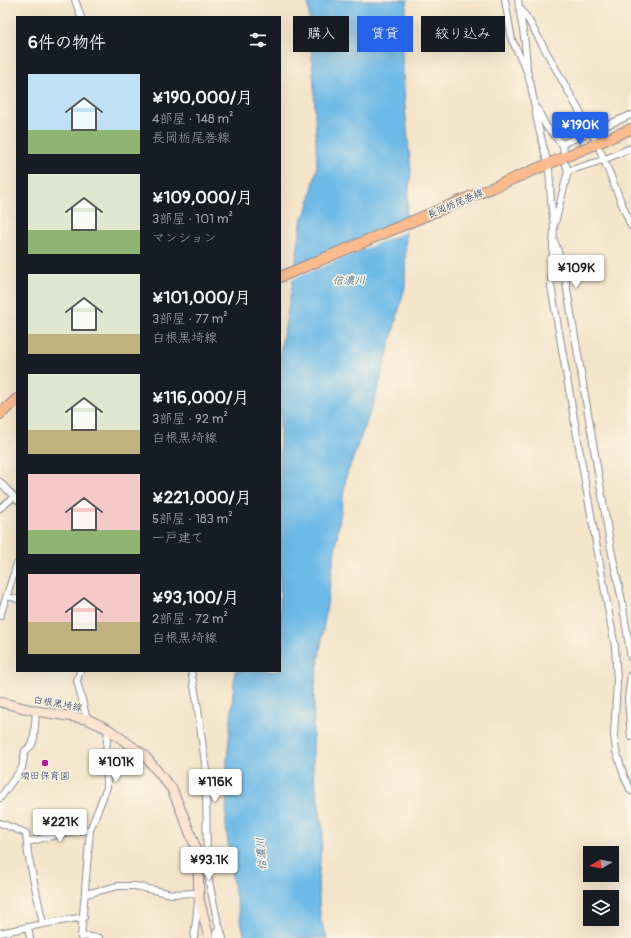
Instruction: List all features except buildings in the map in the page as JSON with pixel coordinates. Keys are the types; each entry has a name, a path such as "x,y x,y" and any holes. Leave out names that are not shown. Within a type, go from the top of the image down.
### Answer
{"main road":[{"name":"長岡栃尾巻線","path":"281,277 631,129"},
{"path":"0,414 16,400"},
{"name":"白根黒埼線","path":"0,702 36,711 87,719 108,729 144,755 172,789 186,820 194,843 198,864 198,896 209,938"}],"street":[{"path":"75,0 81,16"},
{"path":"505,0 512,40 527,71 532,86 554,226"},
{"path":"518,0 525,44 527,71"},
{"path":"520,8 528,19 592,131 595,139"},
{"path":"534,102 546,126 562,144 564,152"},
{"path":"562,144 631,115"},
{"path":"631,148 603,160 567,168 554,226 551,286 615,647 616,681 614,736 616,751 624,776 631,791"},
{"path":"600,150 631,226"},
{"path":"553,239 563,266 611,549 631,646 631,658"},
{"path":"0,482 15,499 0,508"},
{"path":"0,616 1,607 7,596 16,567"},
{"path":"7,596 16,599"},
{"path":"80,672 77,681 87,719"},
{"path":"191,672 197,702 206,770 207,872 223,938"},
{"path":"631,674 628,699 631,737"},
{"path":"0,798 22,768 25,751 32,745 36,711"},
{"path":"99,938 82,937 90,830 107,787 106,751 108,729"},
{"path":"0,823 26,833 28,854 43,924"},
{"path":"27,842 77,830 90,830"},
{"path":"86,894 118,886 135,886 172,894 198,896 194,938"},
{"path":"0,933 84,917"},
{"path":"28,927 30,938"},
{"path":"217,938 216,933 220,928"}],"water":[{"name":"信濃川","path":"308,0 408,0 404,16 357,16 357,52 402,52 411,172 406,216 405,287 376,396 346,477 314,691 313,768 323,831 318,880 320,918 327,938 245,938 233,885 226,825 227,762 235,672 281,672 281,347 302,218 308,207 317,168 312,52 349,52 349,16 309,16"}],"pier":[{"path":"408,219 407,231 291,280 293,268"}],"place":[{"name":"須田保育園","path":"45,763"}]}
